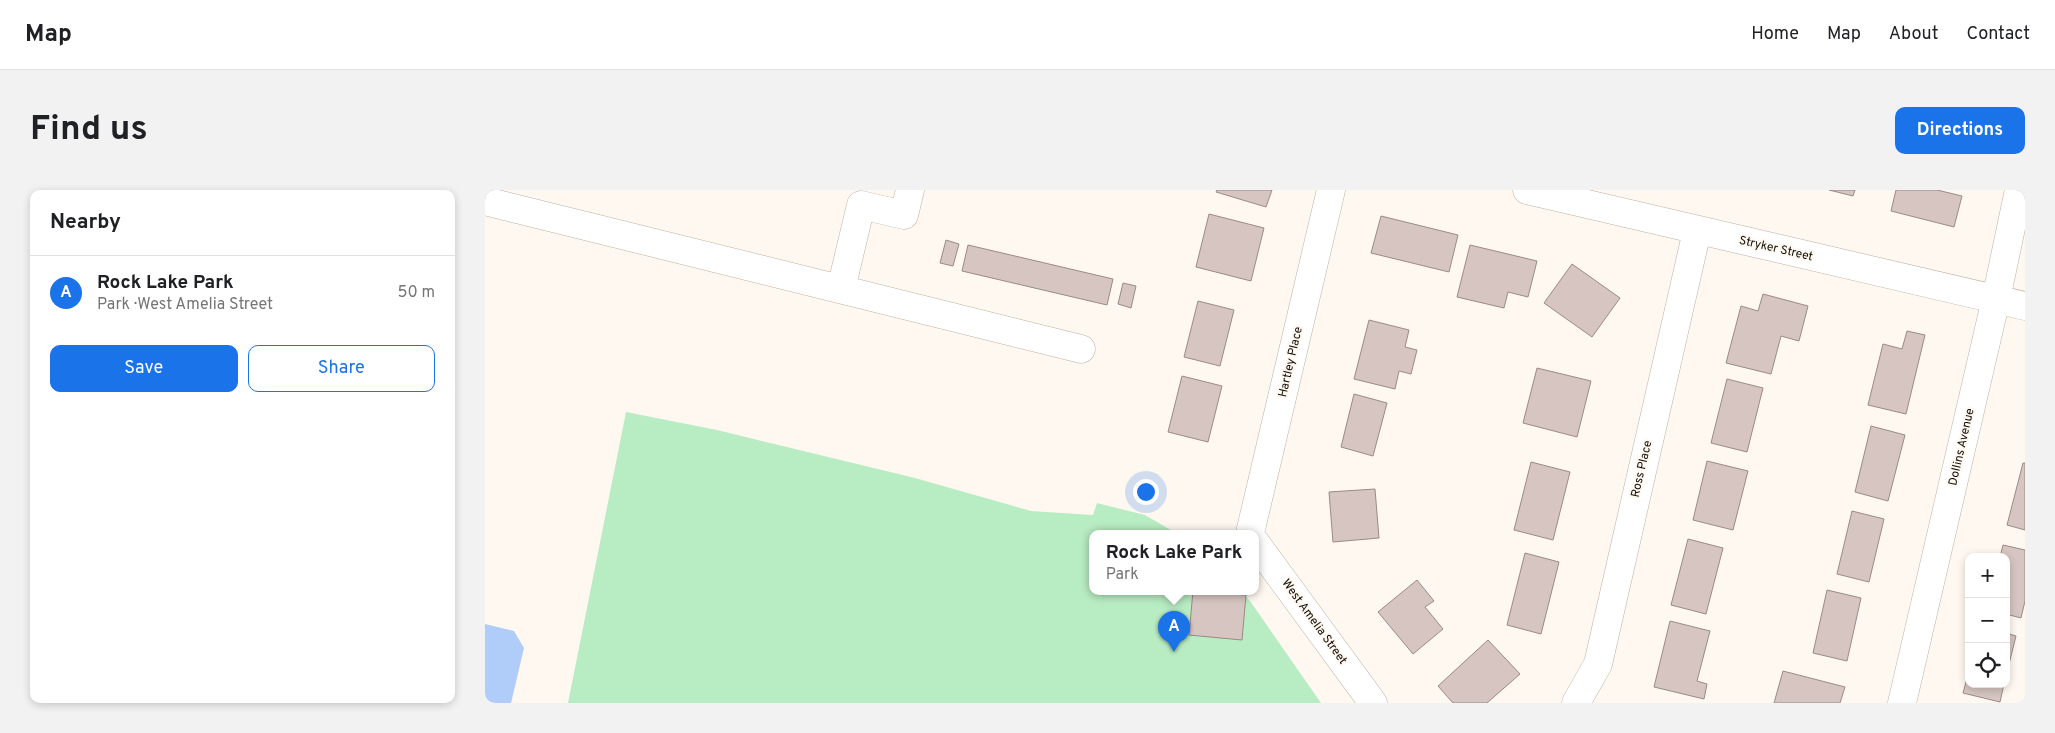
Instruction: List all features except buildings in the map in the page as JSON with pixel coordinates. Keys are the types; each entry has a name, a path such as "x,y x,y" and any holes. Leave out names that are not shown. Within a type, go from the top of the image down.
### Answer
{"street":[{"path":"841,289 861,206 904,215 910,190"},
{"name":"Hartley Place","path":"1251,530 1331,190"},
{"name":"Stryker Street","path":"1527,190 2025,306"},
{"name":"Dollins Avenue","path":"1902,703 1996,299 2019,190"},
{"path":"485,201 1081,349"},
{"name":"Ross Place","path":"1576,703 1598,664 1697,231"},
{"name":"West Amelia Street","path":"1259,547 1373,703"}],"green space":[{"path":"626,412 717,430 915,478 1031,511 1093,515 1097,503 1145,515 1171,530 1089,530 1089,595 1245,595 1321,703 568,703"}],"water":[{"path":"485,624 514,631 524,648 511,703 485,703"}],"place":[{"name":"Rock Lake Park","path":"1174,652"}]}
